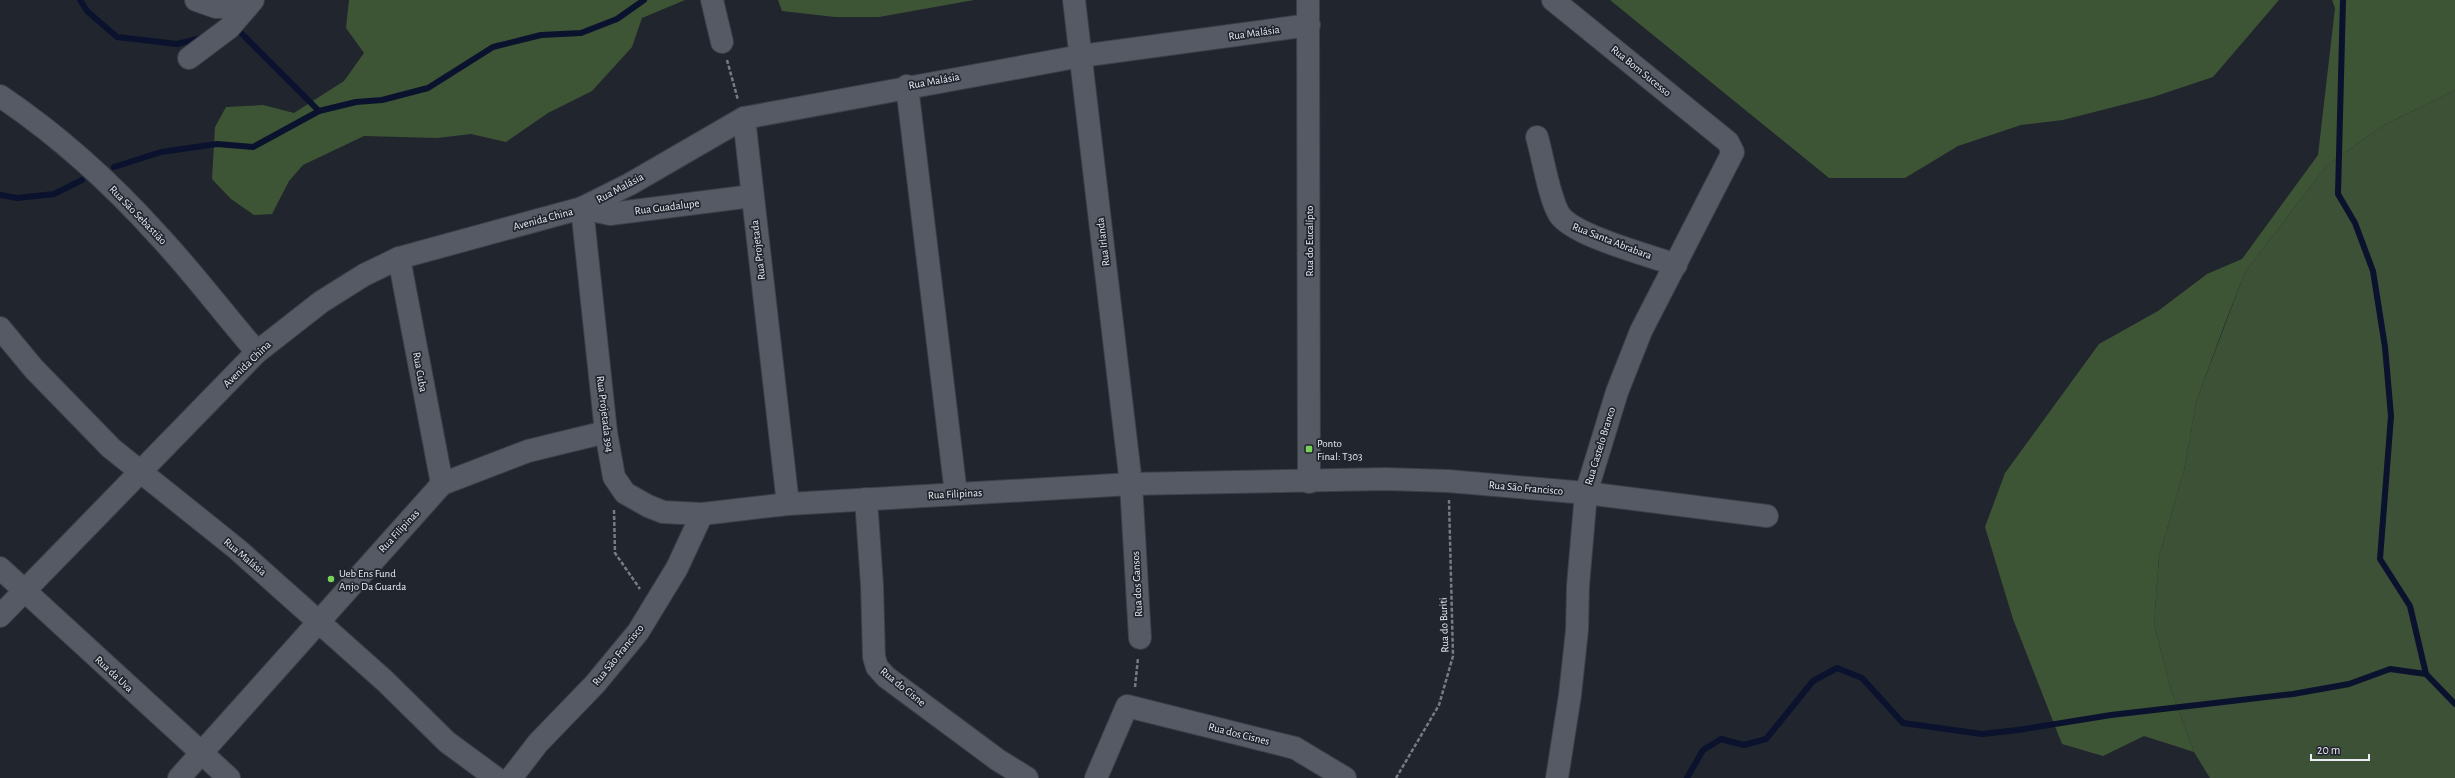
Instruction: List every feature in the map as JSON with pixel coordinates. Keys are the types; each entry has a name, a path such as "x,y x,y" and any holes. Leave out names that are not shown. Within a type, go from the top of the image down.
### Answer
{"street":[{"path":"196,0 216,7 250,4"},
{"path":"712,0 722,42"},
{"name":"Rua Irlanda","path":"1074,0 1131,484"},
{"name":"Rua do Eucalípto","path":"1308,0 1309,482"},
{"name":"Rua Bom Sucesso","path":"1553,0 1728,142"},
{"path":"189,58 229,28 250,4"},
{"name":"Rua Malásia","path":"582,208 630,184 744,118 907,86 1081,56 1309,25"},
{"path":"907,86 956,494"},
{"name":"Rua São Sebastião","path":"0,96 59,138 101,176 158,234 257,352"},
{"name":"Rua Projetada","path":"744,118 788,504"},
{"name":"Rua Santa Abrabara","path":"1537,137 1555,205 1564,220 1578,230 1676,265"},
{"name":"Rua Castelo Branco","path":"1557,778 1570,695 1577,630 1586,493 1617,392 1641,331 1732,158 1733,148 1728,142"},
{"name":"Rua Guadalupe","path":"582,208 610,214 752,196"},
{"name":"Avenida China","path":"0,616 257,352 321,302 364,275 399,258 582,208"},
{"name":"Rua Projetada 394","path":"582,208 606,432 614,477"},
{"name":"Rua Cuba","path":"399,258 442,484"},
{"name":"Rua Malásia","path":"0,328 34,369 82,420 140,472 237,549 319,621 385,681 447,742 496,778"},
{"name":"Rua Filipinas","path":"179,778 442,484 528,451 606,432"},
{"name":"Rua Filipinas","path":"614,477 625,493 648,506 668,513 702,514 788,504 1131,484 1309,482"},
{"name":"Rua São Francisco","path":"1309,482 1386,479 1448,481 1586,493 1766,516"},
{"name":"Rua dos Gansos","path":"1131,484 1140,638"},
{"name":"Rua do Cisne","path":"866,499 872,585 873,640 877,667 886,677 998,760 1027,778"},
{"name":"Rua São Francisco","path":"510,778 538,743 614,662 653,609 677,568 702,514"},
{"name":"Rua da Uva","path":"0,568 229,778"},
{"name":"Rua dos Cisnes","path":"1096,778 1127,706 1295,748 1345,778"}],"path":[{"path":"722,42 744,118"},
{"path":"614,477 615,553 653,609"},
{"name":"Rua do Buriti","path":"1396,778 1439,705 1453,656 1448,481"},
{"path":"1136,683 1140,638"}],"green space":[{"path":"349,0 685,0 642,18 632,47 592,91 548,113 506,142 471,134 437,138 364,136 303,165 289,181 272,214 254,215 231,199 212,179 215,127 226,107 263,105 294,113 344,81 364,53 346,28"},
{"path":"778,0 974,0 879,17 835,17 782,11"},
{"path":"1610,0 2279,0 2213,77 2153,97 2063,120 2021,125 1958,146 1905,178 1829,178"},
{"path":"2332,0 2455,0 2455,90 2384,125 2327,165 2245,272 2197,399 2184,470 2159,557 2154,624 2171,690 2194,752 2144,736 2103,756 2062,744 2013,619 1985,527 2005,473 2099,344 2158,311 2207,274 2242,259 2318,155 2335,8"},
{"path":"2455,90 2455,778 2210,778 2194,752 2171,690 2154,624 2159,557 2184,470 2197,399 2245,272 2327,165 2384,125"}],"waterway":[{"path":"80,0 87,11 117,37 177,44 201,38"},
{"path":"114,167 161,152 217,144 253,147 319,111 356,102 382,100 428,88 493,47 541,35 581,33 617,19 644,0"},
{"path":"2343,0 2338,194 2355,223 2373,271 2385,347 2391,416 2380,559 2410,606 2426,674 2455,704"},
{"path":"237,29 319,111"},
{"path":"0,195 17,198 54,194 82,180"},
{"path":"1687,778 1703,750 1721,739 1744,745 1766,739 1813,681 1837,668 1862,678 1903,723 1982,734 2018,730 2111,715 2293,694 2349,684 2390,669 2426,674"}],"place":[{"name":"Ponto Final: T303","path":"1309,449"},
{"name":"Ueb Ens Fund Anjo Da Guarda","path":"331,579"}]}
